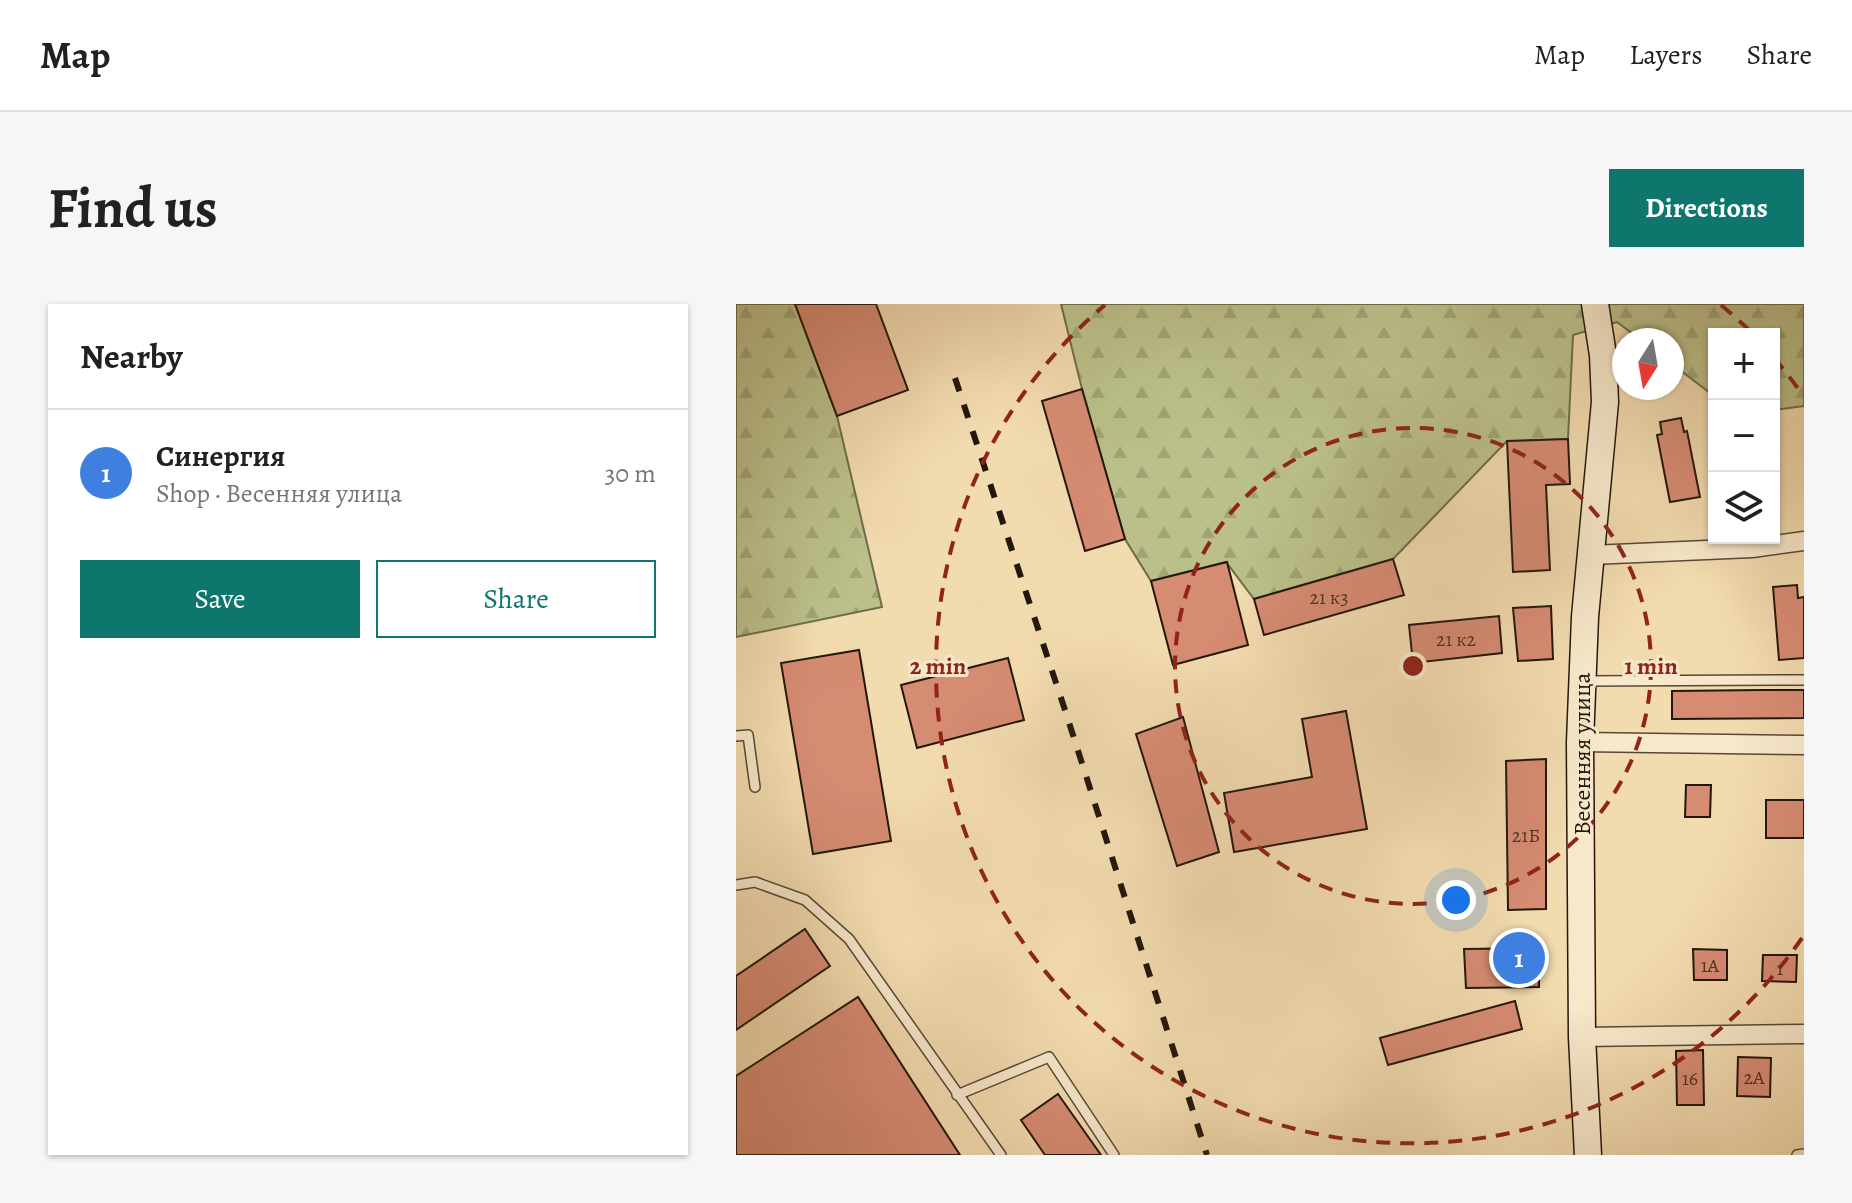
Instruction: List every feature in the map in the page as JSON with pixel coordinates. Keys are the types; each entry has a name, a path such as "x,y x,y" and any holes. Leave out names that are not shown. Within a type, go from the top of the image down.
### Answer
{"main road":[{"name":"Весенняя улица","path":"1588,1155 1582,1037 1580,742 1581,681 1605,402 1603,355 1595,304"}],"street":[{"path":"1591,555 1752,548 1804,541"},
{"path":"1580,742 1804,745"},
{"path":"1582,1037 1804,1034"}],"lane":[{"path":"1581,681 1804,680"},
{"path":"736,736 748,735 755,787"},
{"path":"736,885 755,882 805,900 849,939 1001,1155"},
{"path":"957,1095 1049,1057 1114,1155"},
{"path":"1797,1155 1804,1154"}],"green space":[{"path":"736,304 795,304 837,416 882,607 736,637"},
{"path":"1061,304 1804,304 1804,406 1780,409 1780,328 1708,328 1708,391 1684,373 1684,328 1625,328 1617,322 1573,335 1568,439 1507,441 1393,559 1254,599 1226,562 1151,581 1125,539"}],"building":[{"path":"795,304 876,304 908,390 837,416"},
{"path":"1082,389 1125,539 1085,551 1042,401"},
{"path":"1681,418 1684,432 1687,431 1700,497 1670,502 1657,435 1662,434 1660,422"},
{"path":"1568,439 1570,484 1546,485 1550,570 1513,572 1507,441"},
{"path":"1393,559 1404,595 1264,635 1254,599"},
{"path":"1227,562 1248,645 1173,665 1151,581"},
{"path":"1797,585 1798,598 1804,597 1804,658 1779,660 1773,587"},
{"path":"1551,606 1553,659 1518,661 1513,608"},
{"path":"1499,616 1502,653 1413,663 1409,625"},
{"path":"859,650 891,841 813,854 781,663"},
{"path":"1008,658 1024,720 917,748 901,685"},
{"path":"1804,690 1804,718 1672,719 1672,691"},
{"path":"1346,711 1367,829 1234,852 1224,793 1312,777 1302,719"},
{"path":"1183,717 1219,852 1177,866 1136,734"},
{"path":"1546,759 1546,909 1508,910 1506,761"},
{"path":"1686,785 1711,785 1710,817 1685,817"},
{"path":"1766,800 1804,800 1804,838 1766,838"},
{"path":"805,929 830,966 736,1030 736,976"},
{"path":"1539,948 1539,987 1466,988 1464,949"},
{"path":"1693,949 1727,950 1727,980 1694,980"},
{"path":"1763,955 1797,955 1796,982 1762,981"},
{"path":"858,997 960,1155 736,1155 736,1076"},
{"path":"1515,1001 1522,1029 1388,1065 1380,1038"},
{"path":"1703,1050 1704,1105 1677,1105 1676,1051"},
{"path":"1738,1057 1771,1058 1770,1097 1737,1096"},
{"path":"1058,1094 1101,1155 1045,1155 1021,1120"}],"railway":[{"path":"955,378 1207,1155"}],"place":[{"name":"Синергия","path":"1519,958"}]}
